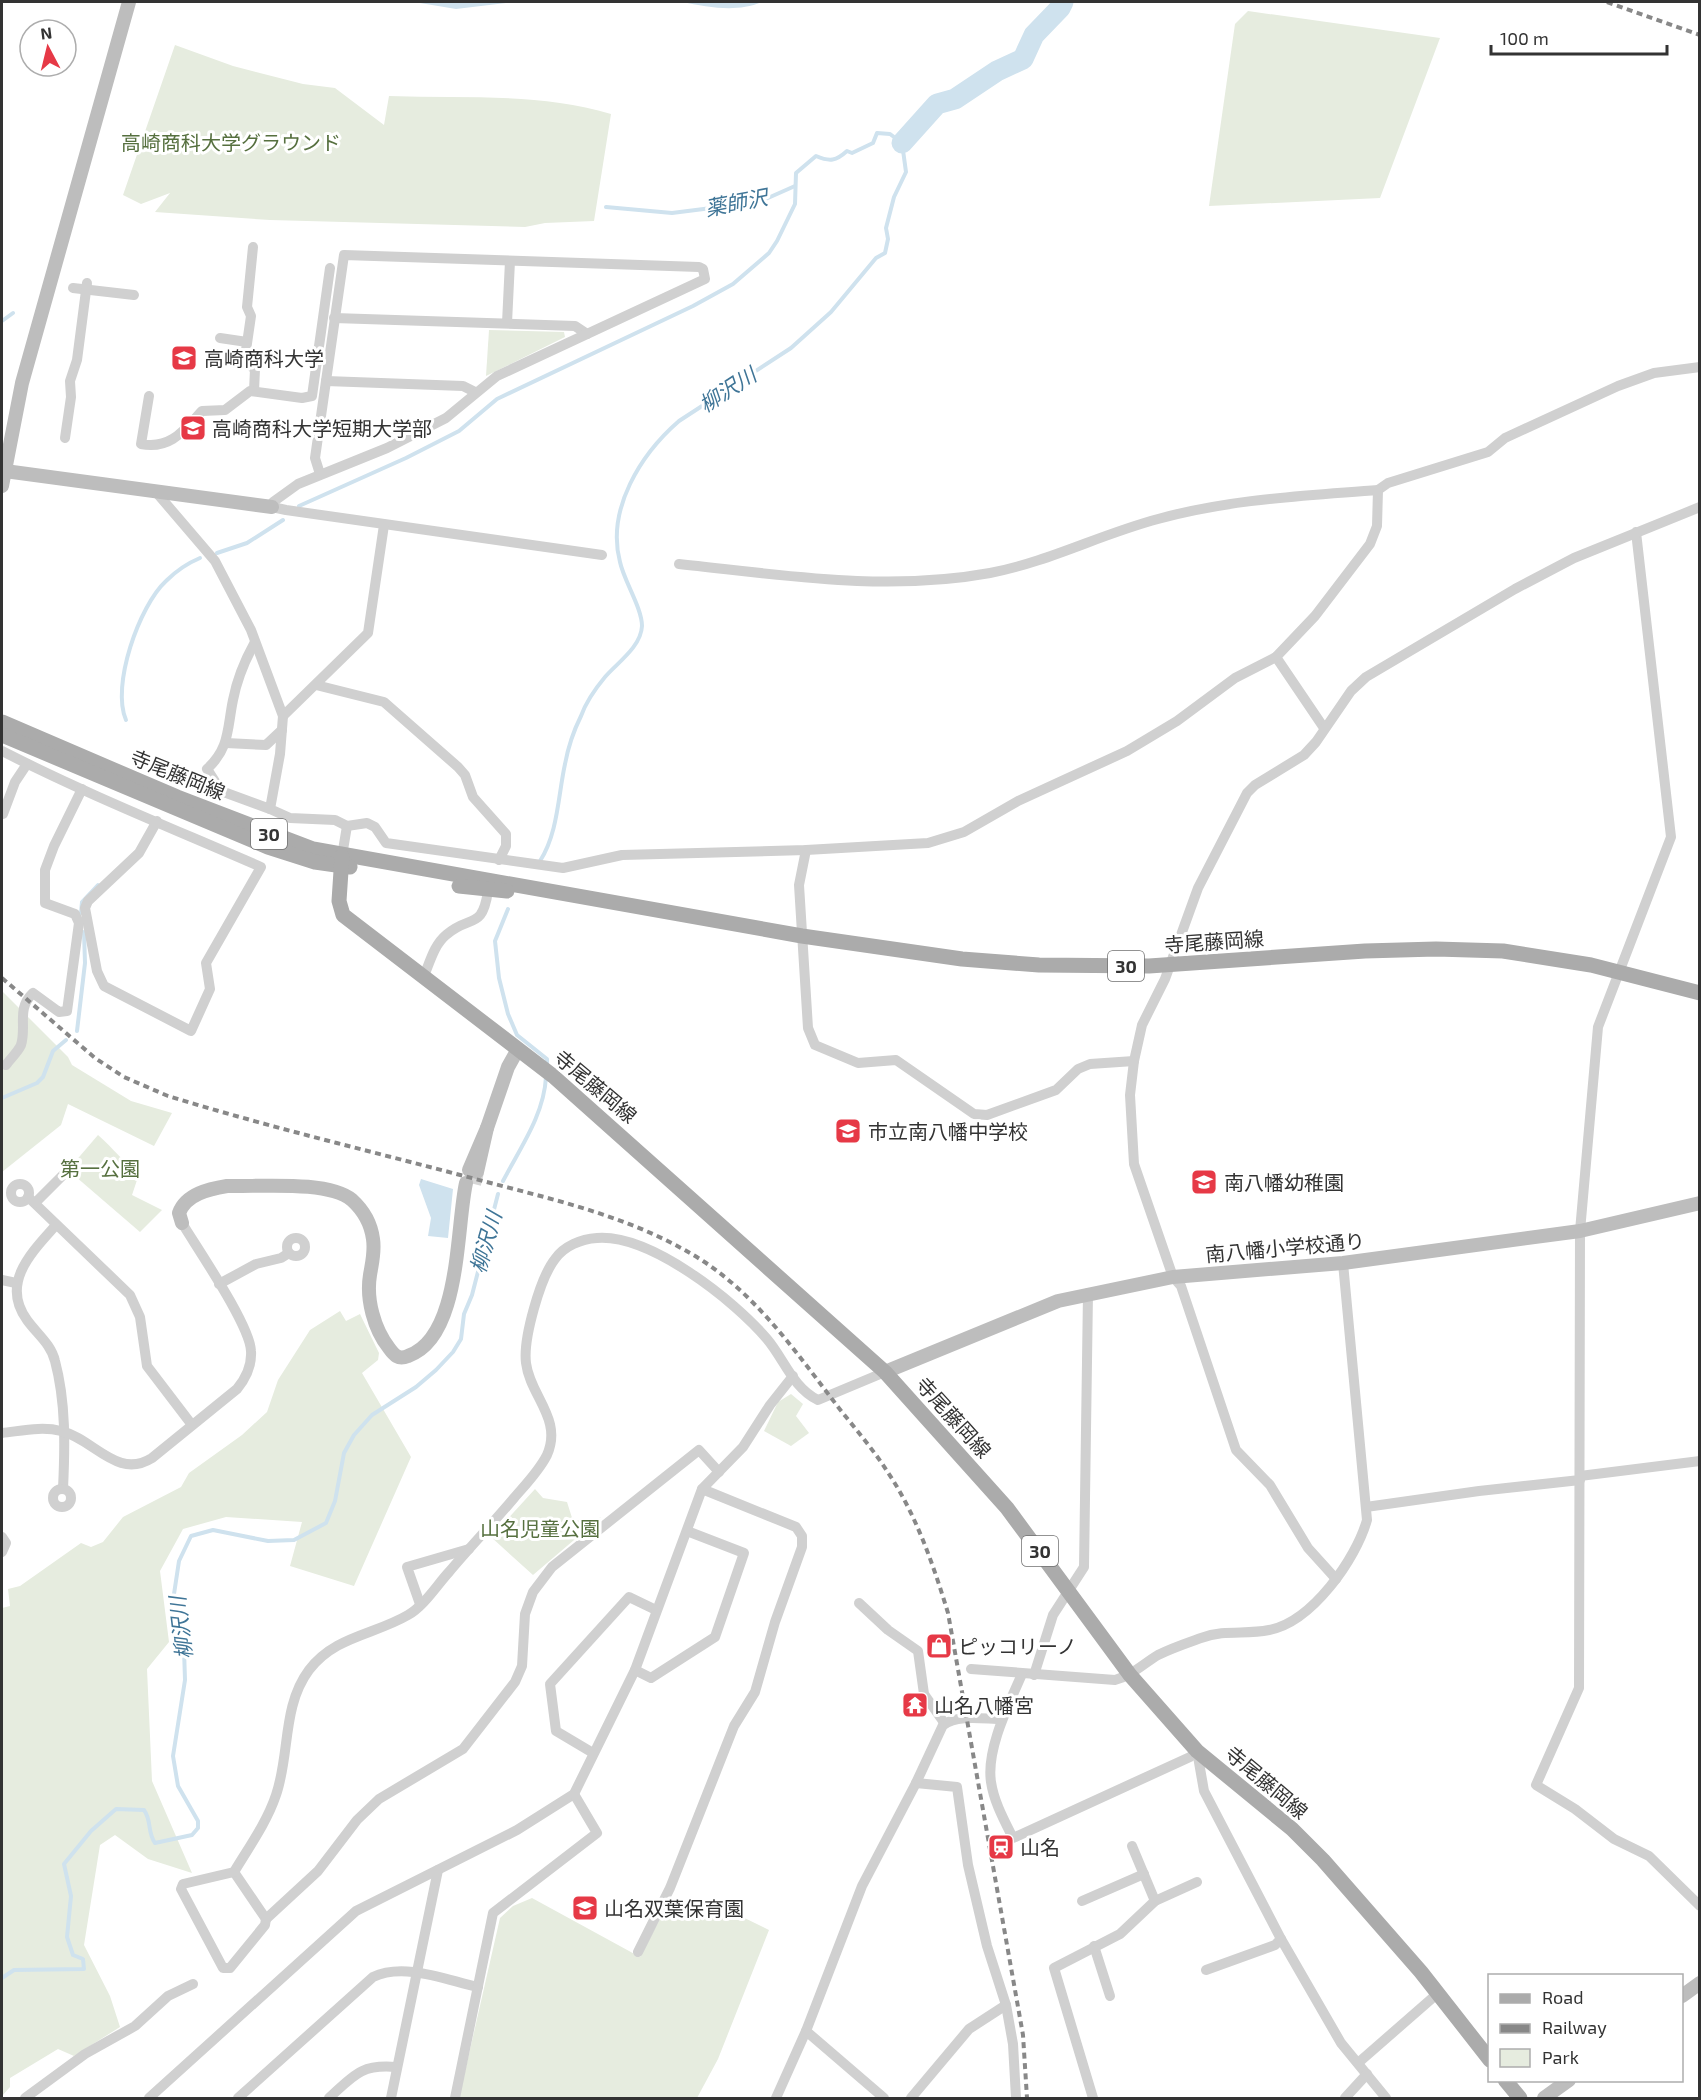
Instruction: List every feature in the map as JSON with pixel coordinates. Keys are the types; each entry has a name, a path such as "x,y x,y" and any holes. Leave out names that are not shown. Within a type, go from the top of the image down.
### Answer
{"main road":[{"name":"寺尾藤岡線","path":"2,722 273,836 341,861 488,891 552,893"},
{"name":"寺尾藤岡線","path":"2,735 268,847 315,862 341,861 552,893 802,936 962,959 1039,965 1170,966 1365,951 1436,949 1503,951 1619,972 1700,993"},
{"name":"寺尾藤岡線","path":"341,861 339,901 343,915 540,1065 885,1372 1007,1508 1070,1590 1130,1676 1197,1751 1292,1829 1323,1860 1488,2058"},
{"path":"1507,2082 1520,2098"}],"street":[{"path":"2,486 3,471 22,383 129,2"},
{"path":"253,247 247,307 251,316 245,357 246,363 255,369 254,391"},
{"path":"272,507 280,494 320,474 387,448 446,418 497,376 705,279 703,269 699,267 344,255 315,458 320,474"},
{"path":"507,323 510,261"},
{"path":"149,396 141,444 155,445 180,436 202,411 225,410 245,393 254,391 302,398 312,396 330,268"},
{"path":"73,288 86,286 134,296"},
{"path":"65,438 71,397 70,381 77,360 86,286"},
{"path":"334,318 575,326 587,334"},
{"path":"220,338 247,342"},
{"path":"679,564 846,582 905,582 991,573 1062,553 1157,519 1237,502 1378,490 1388,483 1488,452 1505,438 1618,386 1654,373 1700,366"},
{"path":"326,381 463,386 475,392"},
{"path":"3,471 602,555"},
{"path":"255,642 241,671 226,743 220,757 207,769 221,791 290,818 335,820 347,826 367,823 375,827 386,843 563,868 622,855 806,850 928,843 964,832 1018,801 1127,751 1178,721 1234,678 1276,657 1315,616 1370,544 1377,526 1378,490"},
{"path":"156,492 215,561 255,642 283,716 270,809"},
{"path":"1336,1579 1308,1548 1270,1485 1236,1450 1181,1286 1173,1278 1134,1164 1130,1095 1134,1061 1142,1025 1170,966 1198,888 1247,793 1255,784 1304,755 1351,691 1366,677 1515,589 1574,558 1700,507"},
{"path":"283,716 368,633 384,525"},
{"path":"1636,532 1671,837 1598,1027 1580,1231 1579,1688 1536,1785 1575,1809 1614,1839 1649,1856 1700,1906"},
{"path":"1276,657 1324,729"},
{"path":"316,685 384,702 458,767 465,776 473,797 506,834 506,846 499,860"},
{"path":"226,743 266,745 282,730"},
{"path":"2,751 82,789 261,867 206,963 210,989 190,1031 104,986 97,971 83,923 75,914 45,903 45,870 82,789"},
{"path":"3,814 15,782 27,764"},
{"path":"6,1065 21,1047 22,1010 26,1000 33,993 59,1012 67,1011 88,901 139,853 156,821"},
{"path":"341,861 347,826"},
{"path":"806,850 799,885 808,1028 816,1045 858,1064 896,1060 974,1114 987,1115 1056,1090 1078,1069 1090,1064 1134,1061"},
{"path":"424,976 436,947 445,935 480,918 485,910 488,891"},
{"path":"2,1433 50,1428 65,1431 117,1462 137,1465 152,1458 237,1389 246,1379 251,1362 251,1348 246,1334 182,1223 180,1214 187,1200 215,1188 227,1186 315,1188 339,1192 362,1212 372,1230 374,1251 369,1287 372,1310 385,1343 394,1355 401,1358 410,1356 423,1345 444,1314 452,1291 460,1227 472,1177 508,1067 518,1049"},
{"path":"65,1173 32,1200 130,1295 140,1317 147,1366 192,1425"},
{"name":"南八幡小学校通り","path":"885,1372 1058,1301 1088,1293 1173,1278 1343,1263 1580,1231 1700,1203"},
{"path":"57,1225 23,1263 16,1283 20,1307 50,1347 55,1360 65,1431 63,1489"},
{"path":"719,1472 699,1450 533,1592 525,1614 522,1666 515,1682 485,1723 463,1749 379,1799 357,1820 318,1871 266,1919 265,1925 231,1968 223,1968 181,1888 183,1884 234,1872 270,1812 277,1794 289,1720 299,1686 309,1670 341,1642 410,1615 538,1470 552,1441 551,1423 530,1379 525,1350 527,1334 548,1271 555,1258 566,1248 586,1240 609,1238 647,1250 675,1265 716,1290 741,1310 783,1359 801,1390 818,1400 885,1372"},
{"path":"219,1284 255,1264 281,1258 289,1253"},
{"path":"971,1669 1115,1680 1130,1676 1170,1649 1212,1634 1228,1630 1270,1630 1280,1626 1302,1614 1336,1579 1361,1539 1367,1520 1343,1263"},
{"path":"2,1281 16,1283"},
{"path":"1034,1675 1053,1615 1084,1567 1088,1293"},
{"path":"149,2098 356,1911 517,1830 574,1794 636,1670 702,1489 743,1447 770,1405 793,1376"},
{"path":"1366,1508 1700,1461"},
{"path":"638,1952 670,1888 734,1726 755,1692 775,1622 802,1547 801,1536 796,1527 702,1489"},
{"path":"636,1670 651,1678 715,1636 744,1553 687,1531"},
{"path":"2,1537 6,1543 2,1552"},
{"path":"420,1604 407,1567 469,1549"},
{"path":"593,1753 556,1731 550,1684 629,1598 656,1610"},
{"path":"859,1603 888,1630 918,1652 924,1694 945,1724"},
{"path":"1022,1674 1002,1719 991,1779 996,1801 1013,1838 1190,1757 1197,1751"},
{"path":"945,1724 971,1718 1002,1719"},
{"path":"776,2098 806,2031 861,1886 916,1784 945,1724"},
{"path":"1197,1751 1204,1791 1281,1939 1323,2016 1386,2098"},
{"path":"916,1784 957,1787 968,1865 987,1946 1006,2005 1013,2044 1016,2098"},
{"path":"455,2098 493,1913 597,1833 574,1794"},
{"path":"1132,1846 1155,1901"},
{"path":"391,2098 438,1870"},
{"path":"234,1872 266,1919"},
{"path":"1082,1902 1144,1874"},
{"path":"1093,2098 1054,1968 1120,1934 1155,1901 1197,1882"},
{"path":"1206,1970 1275,1945 1281,1939"},
{"path":"1094,1946 1110,1996"},
{"path":"238,2098 373,1977 396,1971 417,1973 478,1987"},
{"path":"1683,1995 1700,1983"},
{"path":"25,2098 85,2054 135,2026 168,1996 193,1984"},
{"path":"1358,2063 1437,1994"},
{"path":"911,2098 969,2029 1006,2005"},
{"path":"806,2031 884,2098"},
{"path":"329,2098 362,2070 376,2065 396,2067"},
{"path":"1346,2098 1367,2074"},
{"path":"1544,2098 1566,2082"}],"green space":[{"path":"1248,11 1440,38 1380,198 1209,206 1235,24"},
{"name":"高崎商科大学グラウンド","path":"175,45 233,66 303,84 335,88 384,125 389,96 529,99 584,107 611,114 594,221 545,223 525,227 270,220 155,212 170,193 141,204 123,195"},
{"path":"489,330 564,332 565,337 486,376"},
{"path":"2,991 68,1057 72,1065 131,1101 172,1113 154,1146 68,1104 61,1125 2,1172"},
{"name":"第一公園","path":"98,1135 139,1174 132,1195 162,1210 140,1232 68,1170"},
{"path":"340,1311 346,1321 360,1314 379,1353 378,1360 362,1373 411,1457 354,1586 290,1566 302,1522 226,1517 183,1529 160,1571 169,1642 147,1669 152,1781 192,1873 148,1859 115,1835 100,1845 84,1945 110,1996 120,2027 74,2056 58,2049 10,2078 10,2087 2,2096 2,1608 10,1606 8,1589 20,1586 81,1543 91,1547 103,1542 123,1517 181,1487 189,1473 242,1435 267,1412 278,1380 310,1330"},
{"path":"791,1394 803,1404 796,1416 809,1433 791,1446 764,1431 778,1402"},
{"name":"山名児童公園","path":"535,1489 543,1498 567,1502 573,1521 601,1517 533,1575 491,1537"},
{"path":"532,1898 640,1957 667,1906 720,1906 769,1930 718,2059 697,2098 459,2098 500,1918 513,1906"}],"water":[{"path":"414,2 514,2 456,9"},
{"path":"681,2 762,2 732,8"},
{"path":"421,1179 453,1189 448,1238 428,1236 431,1218 419,1185"}],"waterway":[{"name":"柳沢川","path":"902,143 937,104 955,99 997,71 1023,59 1034,35 1063,2"},
{"name":"柳沢川","path":"299,506 406,458 459,431 497,399 693,306 733,284 769,253 777,241 795,204 796,173 816,156 833,160 847,151 852,153 873,143 877,133 890,134 902,143 906,172 894,197 886,228 888,239 885,253 876,258 831,312 791,348 679,421 652,450 630,484 622,503 617,542 622,569 641,619 641,634 633,648 598,686 583,711 568,752 551,839 540,861"},
{"name":"薬師沢","path":"606,207 672,213 759,202 795,186"},
{"name":"薬師沢","path":"2,321 13,313"},
{"path":"217,553 247,543 283,520"},
{"path":"126,720 122,705 125,668 130,647 146,608 173,574 200,558"},
{"path":"81,913 82,902 98,885"},
{"name":"柳沢川","path":"508,909 495,941 499,978 508,1014 517,1035 547,1059 547,1067"},
{"path":"77,1031 85,963 84,932"},
{"path":"2,1098 37,1083 43,1077 53,1051 66,1040"},
{"name":"柳沢川","path":"503,1181 536,1118 546,1077"},
{"name":"柳沢川","path":"2,1978 14,1970 84,1969 83,1959 73,1955 67,1937 71,1896 64,1864 91,1831 116,1809 144,1810 155,1843 192,1835 198,1828 198,1821 178,1786 173,1756 185,1680 184,1649 174,1594 179,1561 191,1536 213,1530 268,1541 294,1540 326,1523 335,1501 344,1453 354,1435 372,1415 416,1387 436,1370 453,1352 461,1339 464,1314 472,1295 498,1194"}],"tunnel":[{"path":"474,1184 477,1172"}],"railway":[{"path":"1607,2 1700,35"},
{"path":"2,978 95,1058 124,1077 168,1096 207,1108 540,1196 624,1222 651,1233 703,1261 740,1290 773,1324 887,1471 907,1504 930,1558 948,1613 1023,2035 1027,2098"}],"place":[{"name":"高崎商科大学","path":"184,358"},
{"name":"高崎商科大学短期大学部","path":"193,428"},
{"name":"市立南八幡中学校","path":"848,1131"},
{"name":"南八幡幼稚園","path":"1204,1182"},
{"name":"ピッコリーノ","path":"939,1646"},
{"name":"山名八幡宮","path":"915,1705"},
{"name":"山名","path":"1001,1847"},
{"name":"山名双葉保育園","path":"585,1908"}]}
